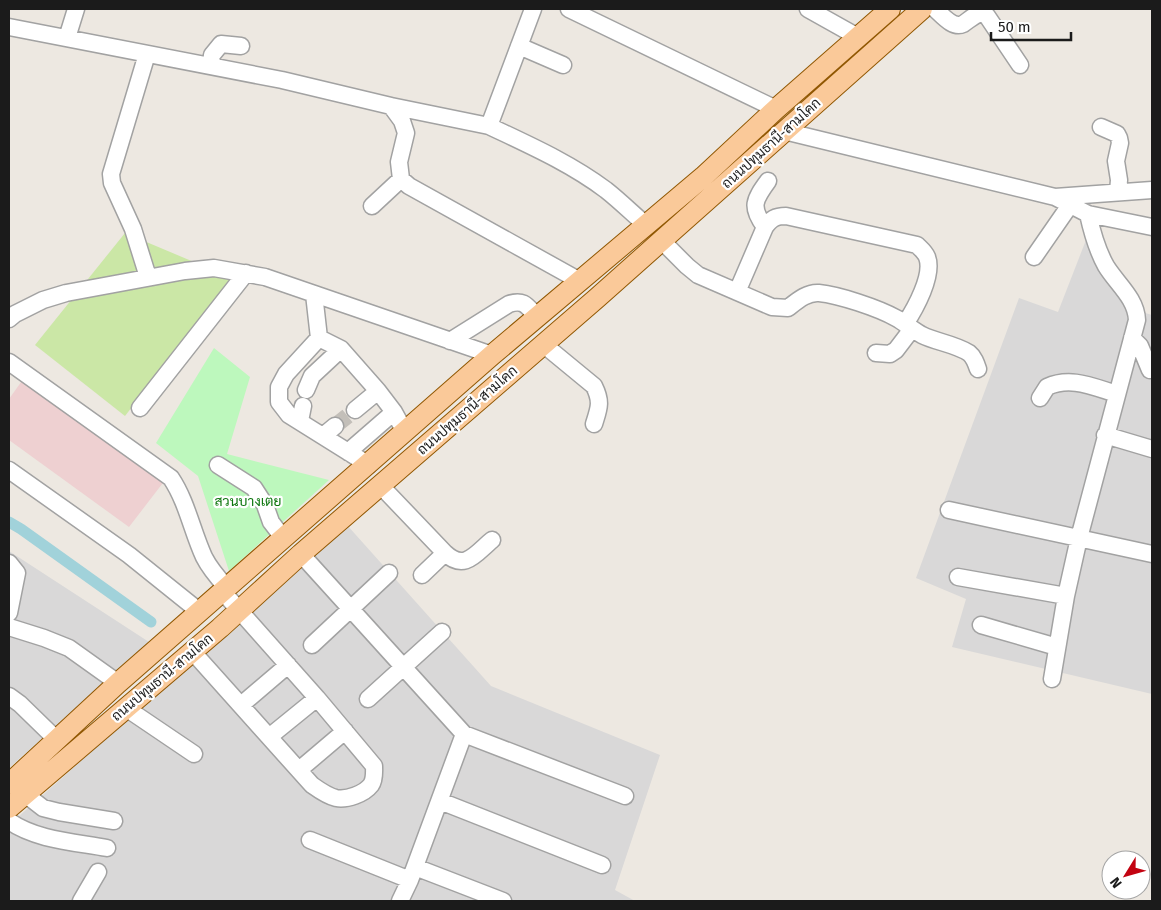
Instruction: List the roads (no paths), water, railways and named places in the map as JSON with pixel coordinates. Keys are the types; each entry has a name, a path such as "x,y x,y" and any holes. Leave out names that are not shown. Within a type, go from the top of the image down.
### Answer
{"main road":[{"name":"ถนนปทุมธานี-สามโคก","path":"9,808 17,789 57,740 118,683 369,465 492,355 703,177 776,109 890,9"},
{"name":"ถนนปทุมธานี-สามโคก","path":"17,789 126,708 662,241 922,9"}],"street":[{"path":"67,38 76,9"},
{"path":"489,126 533,9"},
{"path":"569,9 776,109"},
{"path":"808,9 858,37"},
{"path":"935,9 957,25 981,13 987,16 1020,65"},
{"path":"9,27 282,80 392,106 489,126 540,150 579,172 606,190 646,225"},
{"path":"211,66 212,55 221,44 241,46"},
{"path":"519,46 563,65"},
{"path":"148,54 110,174 112,183 133,229 148,277"},
{"path":"392,106 402,121 406,133 399,162 401,180 580,281"},
{"path":"1101,127 1117,134 1119,138 1120,143 1116,161 1119,175 1118,192"},
{"path":"784,132 1063,201 1088,214 1152,227"},
{"path":"372,206 401,180"},
{"path":"765,227 754,210 755,201 768,182"},
{"path":"1063,201 1118,192 1152,190"},
{"path":"1034,257 1063,201"},
{"path":"1052,679 1066,596 1079,538 1136,320 1136,310 1133,303 1105,265 1093,235 1088,214"},
{"path":"737,292 765,227 770,220 778,216 786,216 917,245 925,252 929,270 919,300 909,326 896,350 890,354 876,353"},
{"path":"662,241 686,266 698,275 772,307 788,308 808,294 817,293 839,297 889,314 922,335 970,354 978,369"},
{"path":"9,319 43,300 66,293 185,270 214,268 265,277 492,355"},
{"path":"140,408 246,273"},
{"path":"314,294 319,338 286,374 280,387 279,402 289,415 301,414 329,431 348,452 369,465"},
{"path":"450,341 508,304 517,301 524,303 538,317"},
{"path":"319,338 341,349 378,391 406,432"},
{"path":"1132,338 1145,354 1151,370"},
{"path":"543,344 594,386 599,396 600,404 594,424"},
{"path":"306,390 312,376 341,349"},
{"path":"9,362 171,478 180,491 210,569 239,610 374,766 375,776 371,785 351,798 336,798 325,794 312,785 192,651"},
{"path":"1125,364 1151,370"},
{"path":"1040,398 1047,387 1065,382 1082,383 1117,394"},
{"path":"355,410 378,391"},
{"path":"348,452 394,412"},
{"path":"1105,435 1152,449"},
{"path":"218,465 254,488 265,505 270,522 284,539"},
{"path":"9,470 129,555 200,612"},
{"path":"380,485 445,553 457,562 465,562 492,540"},
{"path":"949,510 1152,554"},
{"path":"422,575 445,553"},
{"path":"301,554 464,734 625,796"},
{"path":"9,563 17,573 9,613"},
{"path":"312,645 390,573"},
{"path":"958,577 1066,596"},
{"path":"981,625 1057,647"},
{"path":"9,627 68,648 118,683"},
{"path":"368,699 442,632"},
{"path":"241,705 288,665"},
{"path":"9,696 20,704 57,740"},
{"path":"269,737 317,698"},
{"path":"126,708 194,754"},
{"path":"299,770 345,731"},
{"path":"400,901 440,801 464,734"},
{"path":"17,789 43,808 114,821"},
{"path":"440,801 602,866"},
{"path":"9,821 19,828 48,838 107,848"},
{"path":"310,840 412,874 503,901"},
{"path":"81,901 98,872"}],"waterway":[{"path":"9,522 151,622"}],"tunnel":[{"path":"335,426 355,410"}],"park label":[{"name":"สวนบางเตย","path":"248,501"}]}
